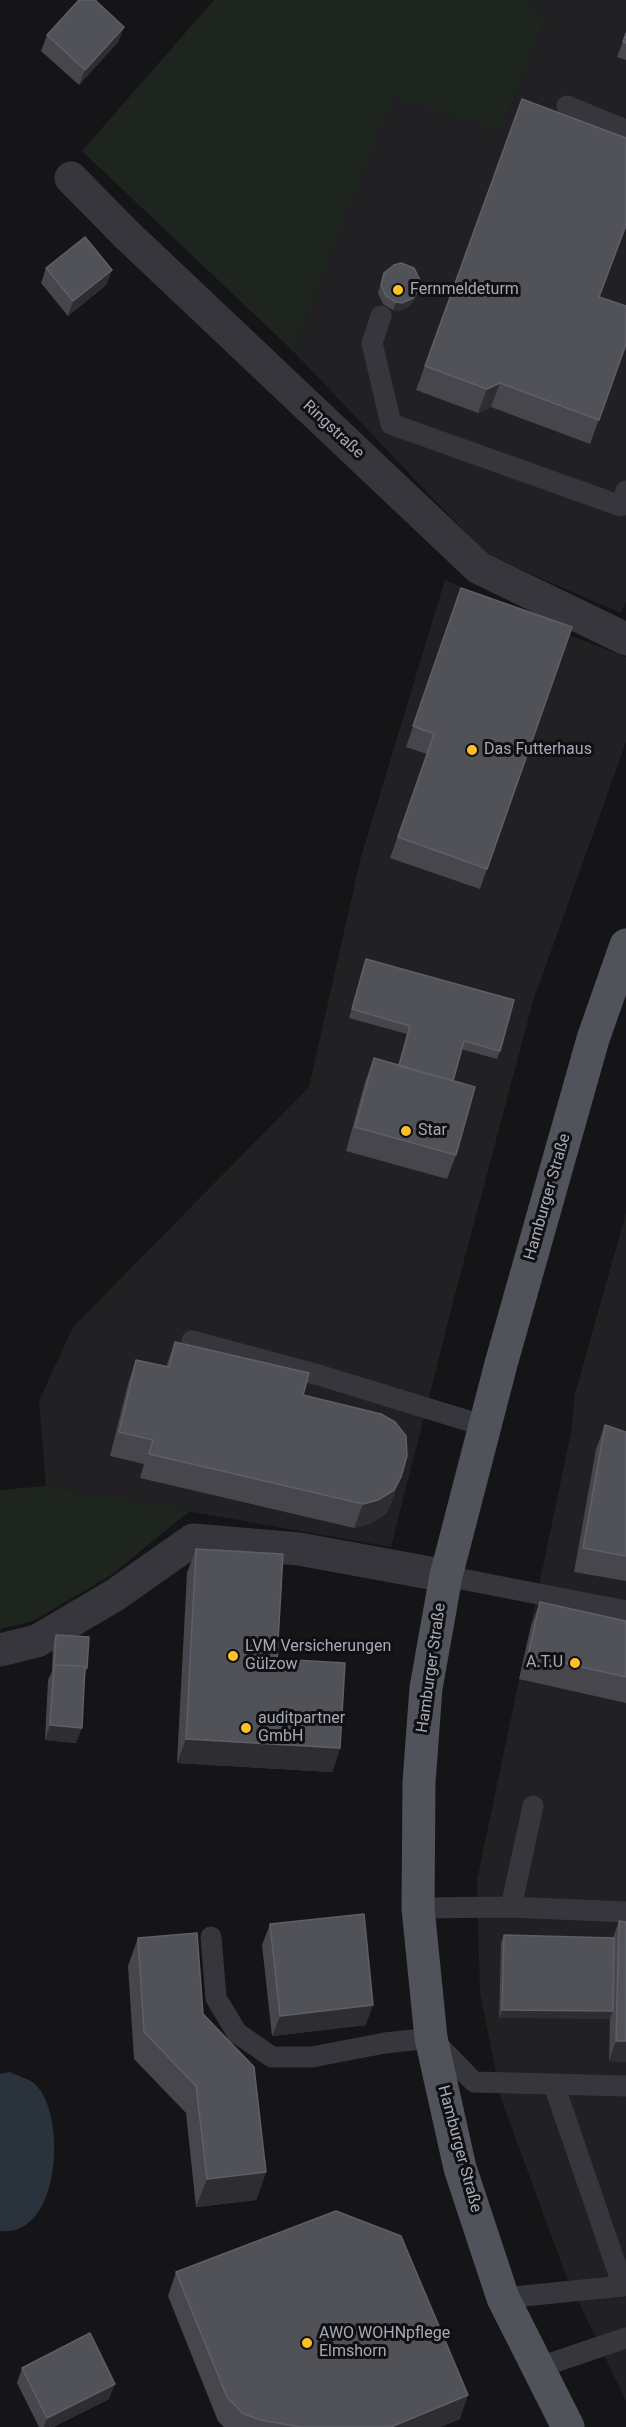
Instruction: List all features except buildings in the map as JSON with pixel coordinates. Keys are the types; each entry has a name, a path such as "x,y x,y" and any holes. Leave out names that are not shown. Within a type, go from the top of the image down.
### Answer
{"main road":[{"name":"Hamburger Straße","path":"568,2427 503,2298 460,2168 431,2038 418,1908 419,1782 426,1688 446,1576 485,1426 593,1039 626,945"}],"street":[{"name":"Ringstraße","path":"71,178 134,242 479,568 626,639"},
{"path":"0,1650 37,1641 115,1595 193,1540 299,1549 446,1576"}],"lane":[{"path":"567,106 626,130"},
{"path":"381,316 372,343 391,424 621,506 626,491"},
{"path":"192,1341 322,1376 485,1426"},
{"path":"446,1576 626,1611"},
{"path":"511,1907 533,1806"},
{"path":"418,1908 511,1907 626,1912"},
{"path":"211,1937 216,1998 237,2033 272,2057 312,2057 385,2043 431,2038 474,2082 626,2086"},
{"path":"503,2298 623,2286 554,2085"},
{"path":"537,2368 625,2339"}],"shaded area":[{"path":"214,0 528,0 545,21 501,132 393,96 293,351 82,151"},
{"path":"528,0 626,0 626,601 621,613 487,555 293,351 393,95 501,132 545,21"},
{"path":"445,580 574,637 626,657 626,742 533,1001 391,1547 46,1486 39,1401 73,1327 309,1087 361,857"},
{"path":"626,1213 626,2401 565,2273 502,2101 480,1993 477,1880 571,1433 575,1394"},
{"path":"46,1486 190,1511 111,1575 33,1621 0,1629 0,1490"},
{"path":"10,2072 33,2082 45,2100 52,2122 54,2147 52,2172 46,2196 35,2216 20,2228 0,2231 0,2074"}],"place":[{"name":"Fernmeldeturm","path":"398,290"},
{"name":"Das Futterhaus","path":"472,750"},
{"name":"Star","path":"406,1131"},
{"name":"LVM Versicherungen Gülzow","path":"233,1656"},
{"name":"A.T.U","path":"575,1663"},
{"name":"auditpartner GmbH","path":"246,1728"},
{"name":"AWO WOHNpflege Elmshorn","path":"307,2343"}]}
